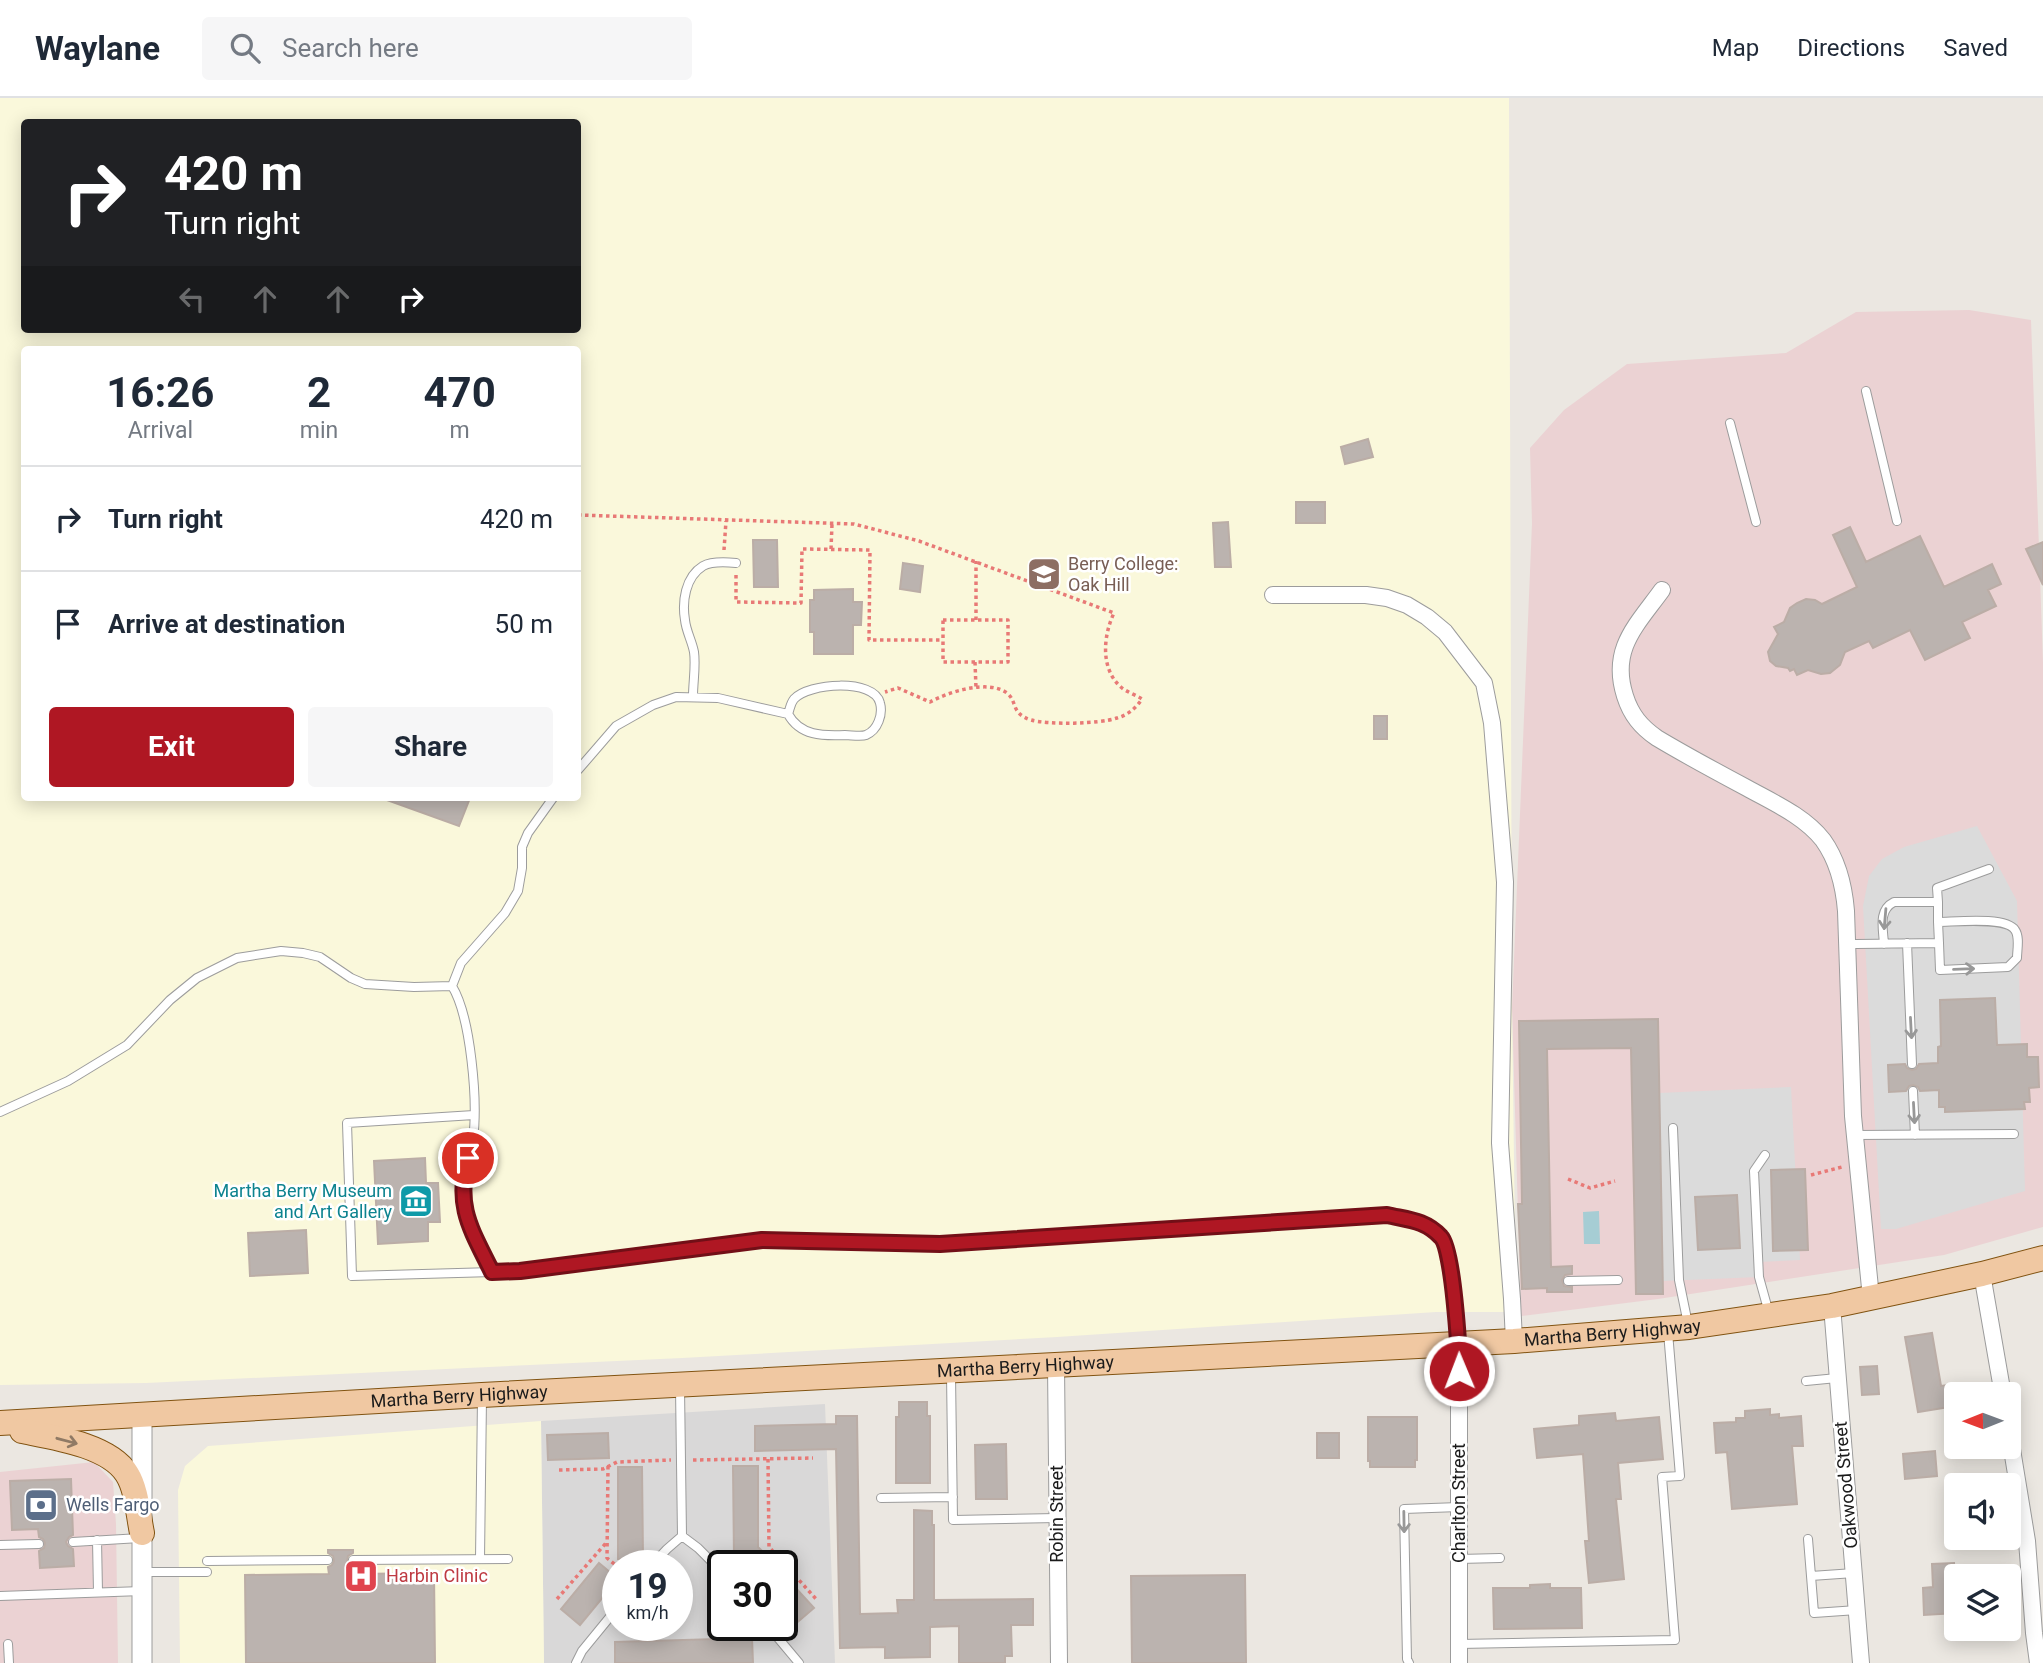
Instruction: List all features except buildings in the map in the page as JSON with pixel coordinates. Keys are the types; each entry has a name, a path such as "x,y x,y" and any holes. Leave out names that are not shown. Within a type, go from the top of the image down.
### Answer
{"main road":[{"name":"Martha Berry Highway","path":"0,1426 482,1395 1514,1341 1678,1328 1832,1306 1983,1274 2043,1258"},
{"path":"0,1426 78,1444 100,1452 117,1463 131,1482 142,1535"}],"street":[{"path":"1662,590 1627,640 1620,660 1620,680 1633,715 1642,727 1657,738 1804,821 1829,850 1843,883 1854,1135 1871,1298"},
{"path":"1273,595 1366,595 1407,605 1444,632 1485,683 1492,723 1504,882 1500,1143 1514,1341"},
{"path":"1983,1274 2001,1382"},
{"name":"Oakwood Street","path":"1832,1306 1861,1663"},
{"name":"Charlton Street","path":"1459,1344 1459,1663"},
{"name":"Robin Street","path":"1056,1365 1059,1663"},
{"path":"142,1415 142,1663"},
{"path":"2014,1460 2027,1541 2038,1663"}],"lane":[{"path":"1866,391 1896,521"},
{"path":"1730,423 1756,522"},
{"path":"693,696 694,652 683,604 686,590 703,566 736,563"},
{"path":"581,767 616,726 653,705 676,697 719,698 788,714 793,722 812,734 829,736 865,735 875,728 880,719 880,702 876,694 860,687 815,688 795,697 788,714"},
{"path":"492,1272 476,1240 463,1202 463,1175 473,1141 474,1115 471,1061 463,1008 452,986 461,964 505,913 518,891 522,847 528,833 551,801"},
{"path":"1938,922 1996,922 2009,925 2017,934 2017,958 2008,967 1940,970 1938,943 1937,888 1989,869"},
{"path":"1884,944 1883,915 1889,904 1938,902"},
{"path":"1907,943 1912,1064"},
{"path":"1847,944 1938,943"},
{"path":"0,1112 68,1081 127,1045 170,1000 197,978 237,958 281,951 303,953 320,957 365,984 452,986"},
{"path":"1913,1091 1915,1135"},
{"path":"474,1115 347,1123 352,1276 520,1271 762,1240 940,1244 1387,1215 1424,1223 1444,1239 1451,1273 1459,1344"},
{"path":"1459,1644 1675,1640 1662,1477 1680,1476 1679,1280 1673,1128"},
{"path":"1854,1135 2014,1134"},
{"path":"1765,1154 1754,1171 1759,1276 1770,1316"},
{"path":"1568,1281 1618,1280"},
{"path":"951,1371 953,1520 1057,1518"},
{"path":"1806,1381 1837,1378"},
{"path":"666,1550 682,1536 680,1385"},
{"path":"480,1559 482,1395"},
{"path":"881,1498 953,1497"},
{"path":"1409,1663 1404,1509 1459,1507"},
{"path":"73,1542 142,1535"},
{"path":"682,1536 707,1557"},
{"path":"1808,1539 1814,1613 1857,1610"},
{"path":"97,1540 98,1592"},
{"path":"0,1545 39,1544"},
{"path":"1459,1559 1500,1558"},
{"path":"353,1560 508,1559"},
{"path":"207,1561 328,1560"},
{"path":"0,1596 98,1592 142,1581 207,1572"},
{"path":"1811,1576 1854,1573"},
{"path":"576,1663 602,1627"},
{"path":"781,1641 799,1663"},
{"path":"8,1644 9,1663"}],"path":[{"path":"581,515 854,524 919,541 1114,614 1105,640 1111,674 1122,688 1142,699 1135,708 1119,718 1100,722 1052,722 1032,720 1017,712 1009,695 999,689 955,691 930,702 898,688 876,694"},
{"path":"724,562 726,521"},
{"path":"831,549 832,524"},
{"path":"736,563 736,602 801,603 802,549 870,550 869,640 943,640"},
{"path":"976,561 976,620"},
{"path":"943,620 976,620 1009,620 1008,662 943,662 943,620"},
{"path":"975,662 976,688"},
{"path":"1811,1175 1857,1164"},
{"path":"1568,1179 1590,1188 1615,1181"},
{"path":"768,1459 769,1547 817,1600"},
{"path":"607,1550 608,1466"},
{"path":"557,1599 607,1542"}],"shaded area":[{"name":"Berry College: Oak Hill","path":"0,98 1509,98 1512,1008 1516,1312 1436,1312 682,1358 146,1383 0,1385"},
{"path":"1969,310 2031,320 2043,663 2043,1227 1944,1255 1658,1299 1521,1316 1512,1008 1532,523 1530,448 1564,410 1627,364 1786,353 1856,312"},
{"path":"1977,826 2017,901 2025,1191 1896,1229 1881,1229 1863,906 1869,876 1882,859 1904,847"},
{"path":"1791,1087 1800,1260 1759,1262 1759,1277 1663,1281 1659,1093"},
{"path":"825,1404 835,1663 544,1663 541,1421"},
{"name":"Harbin Clinic","path":"541,1421 544,1663 180,1663 178,1490 185,1466 208,1446"},
{"path":"94,1462 113,1482 118,1663 0,1663 0,1472"}],"water":[{"path":"1599,1211 1600,1244 1584,1244 1583,1212"}],"place":[{"name":"Berry College: Oak Hill","path":"1044,574"},
{"name":"Martha Berry Museum and Art Gallery","path":"416,1201"},
{"name":"Wells Fargo","path":"41,1505"},
{"name":"Harbin Clinic","path":"361,1576"}],"route":[{"path":"468,1158 463,1175 463,1202 476,1240 492,1272 520,1271 762,1240 940,1244 1387,1215 1424,1223 1444,1239 1451,1273 1459,1344 1459,1371"}]}
